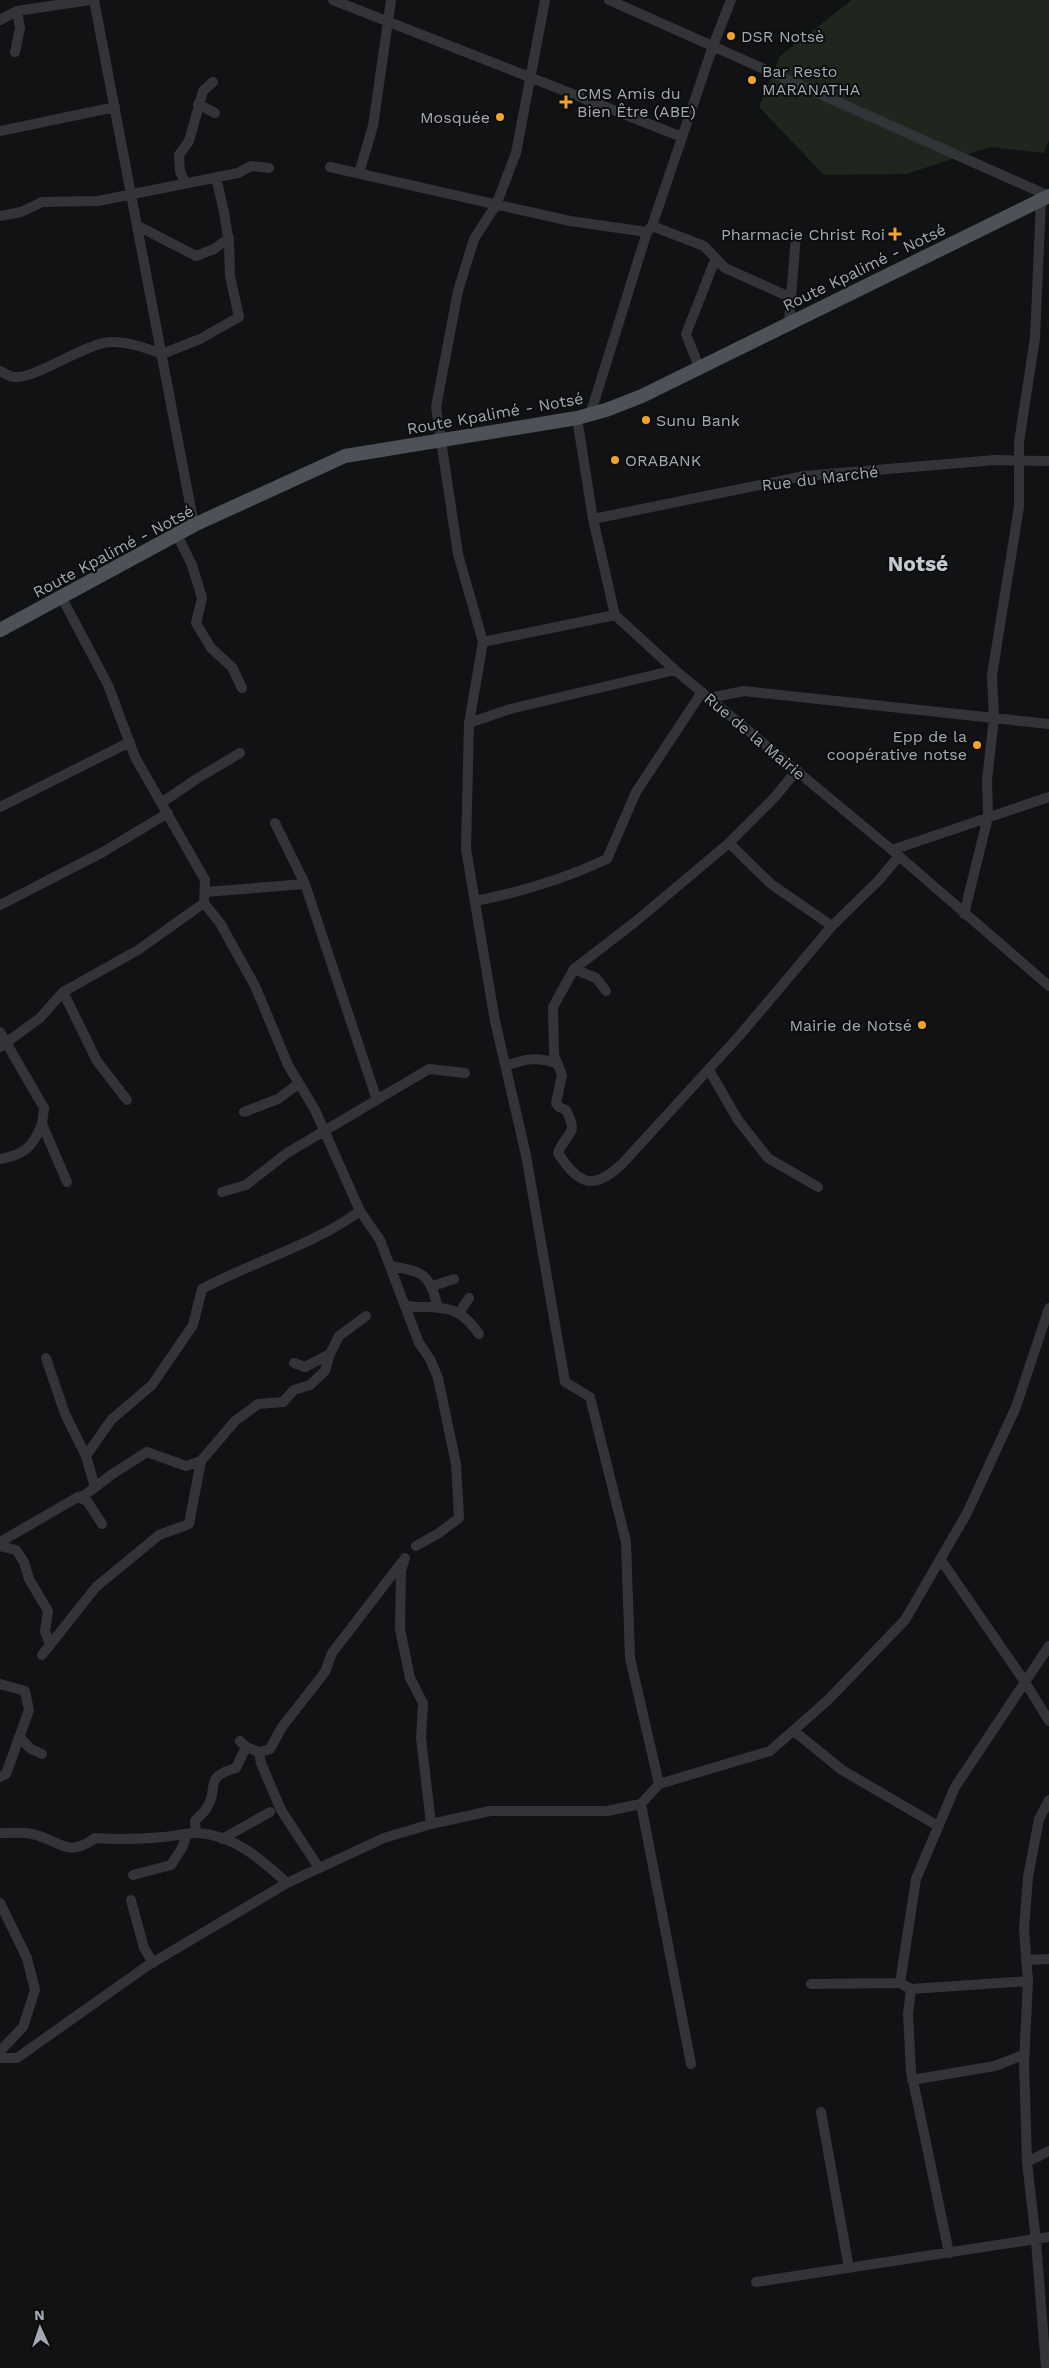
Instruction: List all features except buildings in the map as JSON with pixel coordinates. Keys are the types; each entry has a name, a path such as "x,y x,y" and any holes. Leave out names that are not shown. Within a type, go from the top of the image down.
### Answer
{"main road":[{"name":"Route Kpalimé - Notsé","path":"0,630 194,525 345,456 439,439 524,428 584,416 642,396 1046,198"}],"street":[{"path":"1,22 17,11 90,0"},
{"path":"94,0 194,525"},
{"path":"333,0 682,137"},
{"path":"359,173 373,126 391,0"},
{"path":"545,0 529,76 516,153 496,206 474,239 458,291 436,407 439,439 458,554 484,642 469,723 466,849 495,1020 526,1155 565,1382 590,1397 626,1542 630,1658 659,1784"},
{"path":"609,0 1046,198 1035,338 1019,442 1019,507 992,675 994,718 987,780 988,817 964,914"},
{"path":"484,642 614,615 593,519 584,416 713,46 732,0"},
{"path":"15,52 20,28 17,11"},
{"path":"185,183 180,171 179,155 189,141 202,91 213,82"},
{"path":"198,104 215,113"},
{"path":"0,131 115,107"},
{"path":"0,216 22,212 42,202 98,201 238,174 252,166 269,168"},
{"path":"330,167 496,206 570,221 650,229 704,246 724,268 792,298"},
{"path":"0,371 14,377 43,370 72,353 105,342 141,346 162,354 200,339 239,317 230,276 229,238 216,178"},
{"path":"138,226 196,256 202,255 229,238"},
{"path":"789,323 796,235"},
{"path":"699,367 686,334 715,260"},
{"name":"Rue du Marché","path":"593,519 804,476 1019,460 1049,460"},
{"path":"177,535 192,565 202,598 196,623 211,648 232,667 242,688"},
{"path":"62,598 108,685 135,756 205,880 204,903 220,924 255,986 288,1065 324,1131 360,1211 380,1240 419,1343 430,1359 438,1378 456,1464 459,1518 440,1533 416,1546"},
{"name":"Rue de la Mairie","path":"614,615 675,670 896,853 1049,986"},
{"path":"469,723 510,709 675,670"},
{"path":"475,901 514,894 570,877 607,859 636,792 706,695 744,691 1049,724"},
{"path":"0,807 130,742"},
{"path":"161,803 240,753"},
{"path":"797,770 774,798 729,843 574,969 553,1007 554,1055 562,1075 556,1103 559,1107 566,1110 572,1128 572,1134 561,1146 558,1153 574,1174 582,1179 598,1182 604,1180 622,1164 631,1152 709,1070 832,926 879,880 896,853 988,817 1049,797"},
{"path":"0,905 103,852 168,813"},
{"path":"276,823 305,884 377,1100"},
{"path":"729,843 771,884 832,926"},
{"path":"205,892 305,884"},
{"path":"4,1045 40,1018 62,992 138,950 204,903"},
{"path":"574,969 596,978 606,991"},
{"path":"62,992 97,1060 127,1100"},
{"path":"0,1032 4,1045 44,1108 42,1124 37,1136 19,1156 0,1159"},
{"path":"506,1066 523,1059 541,1058 558,1064"},
{"path":"222,1192 246,1184 287,1152 429,1069 466,1073"},
{"path":"709,1070 738,1120 768,1158 818,1187"},
{"path":"244,1112 278,1099 299,1083"},
{"path":"42,1124 67,1182"},
{"path":"86,1456 111,1420 152,1386 193,1325 202,1288 225,1276 339,1227 360,1211"},
{"path":"390,1266 419,1272 432,1286 438,1308"},
{"path":"432,1286 454,1280"},
{"path":"459,1312 469,1298"},
{"path":"405,1305 459,1312 466,1317 479,1334"},
{"path":"0,2058 17,2058 153,1963 287,1883 384,1838 431,1824 490,1811 607,1812 641,1804 659,1784 758,1756 770,1750 828,1700 906,1620 967,1513 1016,1407 1048,1314"},
{"path":"42,1655 96,1587 159,1535 189,1524 202,1461 235,1421 258,1404 283,1402 294,1390 310,1385 325,1372 330,1354 339,1336 366,1316"},
{"path":"294,1363 306,1367 330,1354"},
{"path":"46,1358 65,1414 86,1456 95,1487"},
{"path":"0,1542 78,1497 85,1495 147,1452 186,1466 202,1461"},
{"path":"78,1497 88,1500 102,1524"},
{"path":"0,1546 16,1550 24,1562 29,1579 48,1611 45,1631 50,1645"},
{"path":"133,1875 171,1865 192,1834 195,1820 206,1809 215,1778 221,1772 236,1768 243,1744 259,1752 270,1749 287,1719 325,1672 332,1652 405,1558 401,1571 400,1628 410,1678 423,1704 421,1738 431,1824"},
{"path":"940,1560 1025,1682 1049,1721"},
{"path":"900,1983 916,1879 955,1787 1049,1646"},
{"path":"0,1684 25,1691 29,1710 6,1774 0,1777"},
{"path":"794,1731 842,1770 938,1826"},
{"path":"19,1737 31,1749 42,1754"},
{"path":"259,1752 281,1810 319,1868"},
{"path":"1046,2368 1046,2347 1036,2241 1026,2162 1025,2054 1028,1980 1024,1929 1028,1877 1039,1819 1049,1800"},
{"path":"641,1804 691,2064"},
{"path":"222,1839 270,1812"},
{"path":"0,1833 32,1834 70,1848 82,1847 95,1838 126,1840 192,1834 222,1839 242,1846 249,1853 261,1859 287,1883"},
{"path":"166,1837 179,1853"},
{"path":"131,1900 144,1948 153,1963"},
{"path":"0,1903 27,1958 35,1990 23,2027 0,2051"},
{"path":"1026,1960 1049,1959"},
{"path":"811,1984 900,1983 911,1989 1028,1980"},
{"path":"911,1989 908,2014 912,2080 949,2253"},
{"path":"912,2080 995,2066 1025,2054"},
{"path":"821,2112 849,2268"},
{"path":"1026,2162 1049,2150"},
{"path":"756,2282 1036,2241 1049,2237"}],"shaded area":[{"path":"852,0 1049,0 1049,141 1044,153 990,147 906,174 824,175 759,107 780,56"}],"place":[{"name":"DSR Notsè","path":"731,36"},
{"name":"Bar Resto MARANATHA","path":"752,80"},
{"name":"CMS Amis du Bien Être (ABE)","path":"566,102"},
{"name":"Mosquée","path":"500,117"},
{"name":"Pharmacie Christ Roi","path":"895,234"},
{"name":"Sunu Bank","path":"646,420"},
{"name":"ORABANK","path":"615,460"},
{"name":"Epp de la coopérative notse","path":"977,745"},
{"name":"Mairie de Notsé","path":"922,1025"}],"district":[{"name":"Notsé","path":"918,564"}]}
